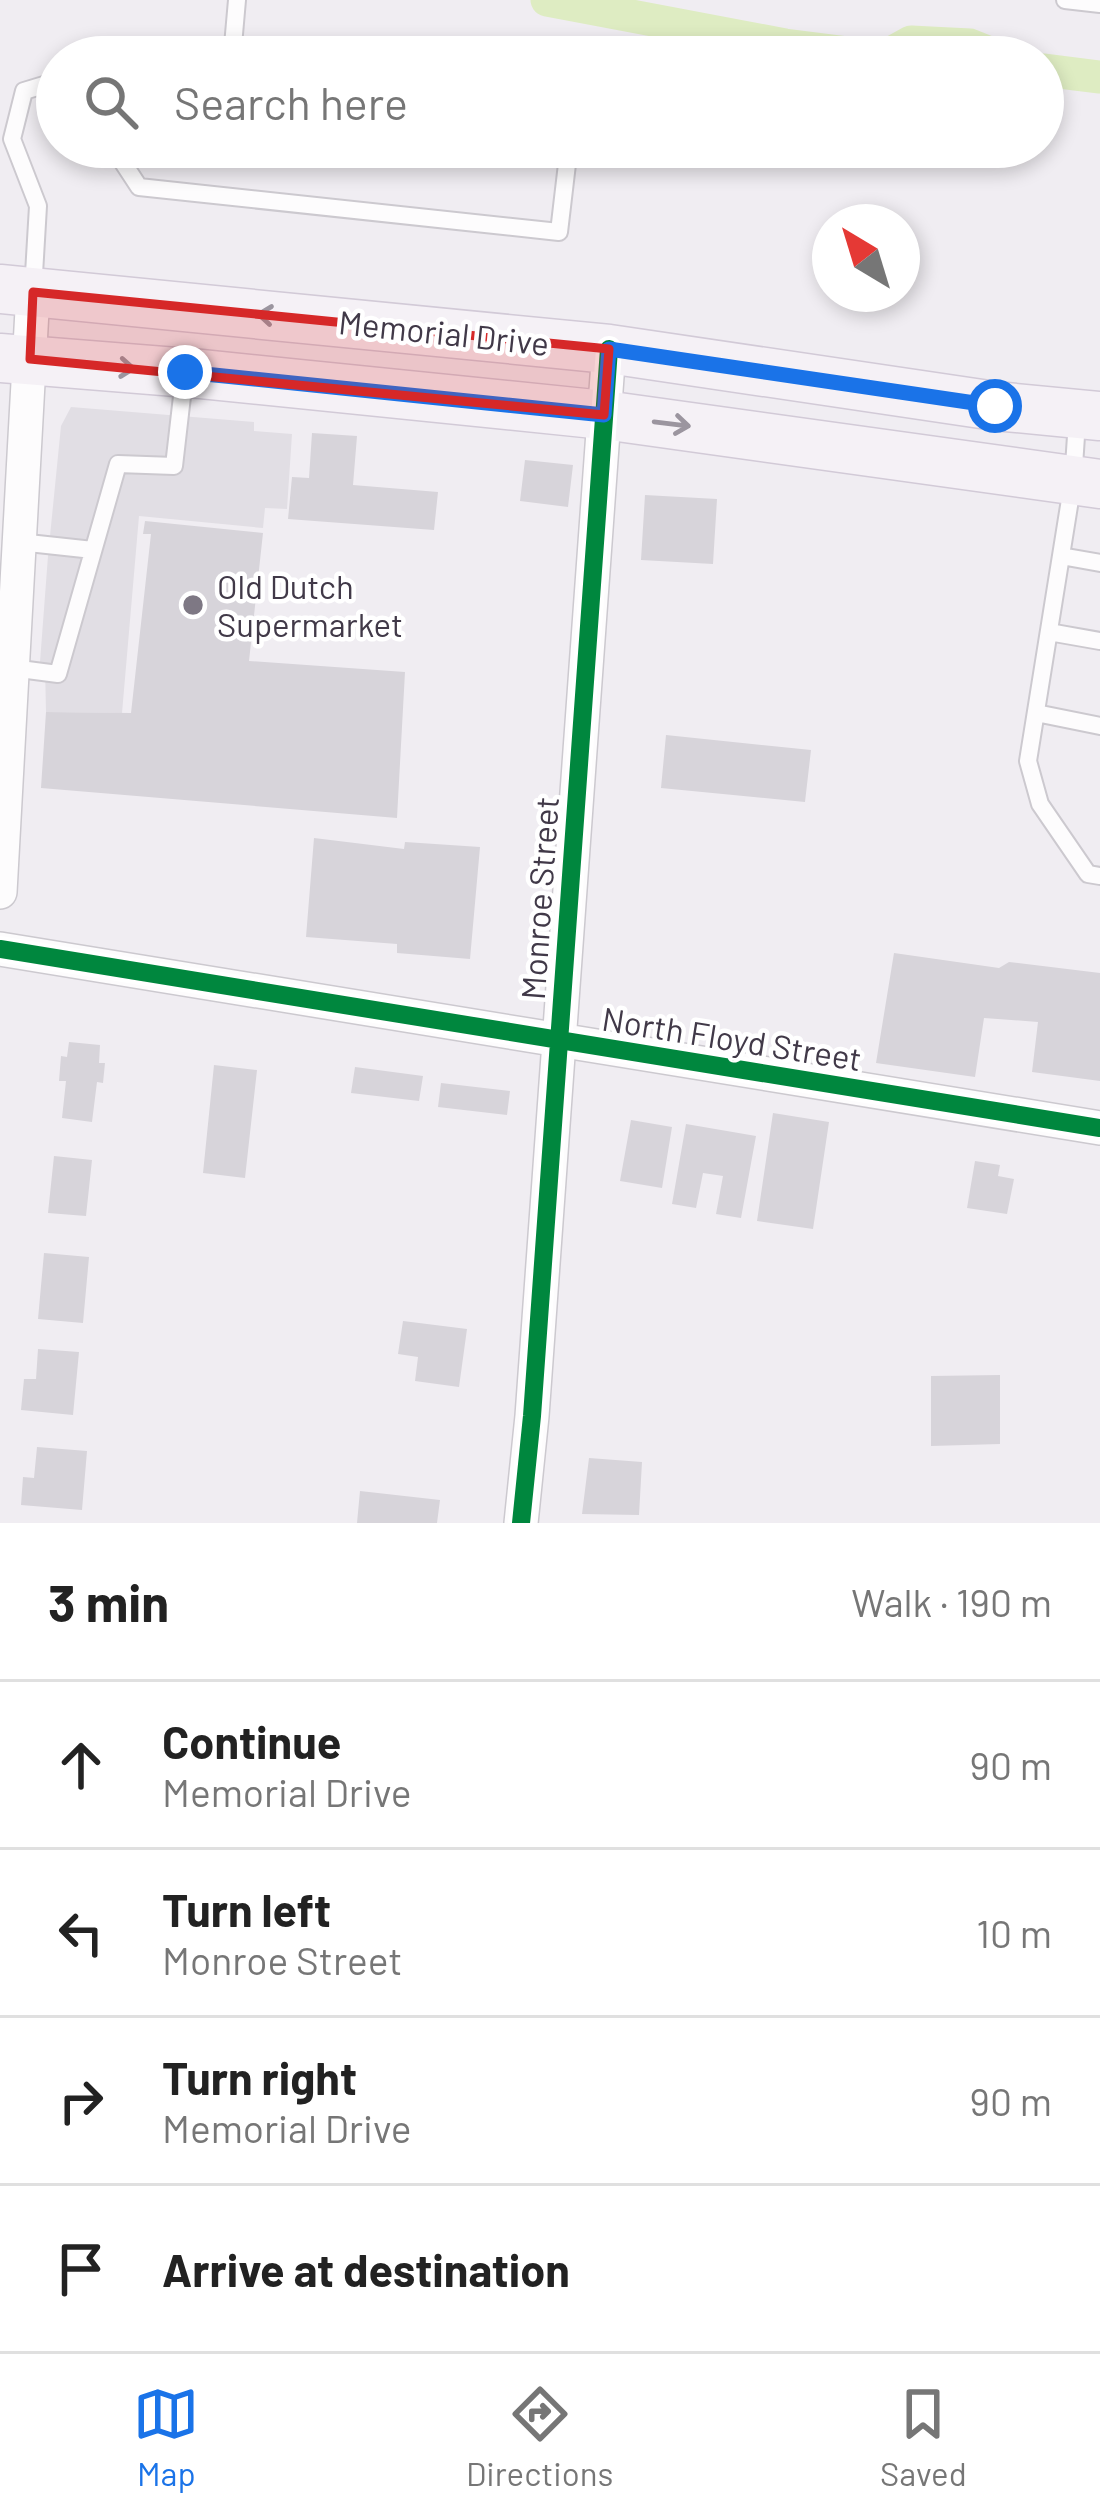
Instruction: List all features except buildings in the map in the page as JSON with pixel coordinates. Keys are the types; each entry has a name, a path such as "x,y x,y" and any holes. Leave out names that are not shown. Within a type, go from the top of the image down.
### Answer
{"main road":[{"name":"Memorial Drive","path":"17,290 609,349 995,406 1089,415"},
{"name":"Memorial Drive","path":"15,358 604,415 1087,483"}],"street":[{"path":"0,892 20,542 17,290"},
{"name":"Monroe Street","path":"521,1523 609,349"},
{"name":"North Floyd Street","path":"0,949 1100,1128"}],"lane":[{"path":"1065,0 1100,4"},
{"path":"234,36 236,6"},
{"path":"17,290 38,206 12,139 24,91 36,87"},
{"path":"127,168 139,187 559,232 567,168"},
{"path":"12,668 58,674 118,464 174,466 185,372"},
{"path":"1089,415 1087,483 1061,556 1028,760 1040,804 1088,874 1100,876"},
{"path":"20,542 93,550"},
{"path":"1061,556 1100,562"},
{"path":"1049,632 1100,641"},
{"path":"1036,713 1100,725"}],"highlighted area":[{"path":"33,292 609,349 604,415 30,359"}],"shaded area":[{"path":"71,407 254,422 254,431 292,434 287,509 265,508 263,528 139,516 122,713 46,712 45,666 40,662 48,556 61,426"}],"waterway":[{"path":"547,0 737,36"},
{"path":"1064,73 1100,77"}],"cycle path":[{"path":"521,1523 609,349"},
{"path":"0,949 1100,1128"}],"place":[{"name":"Old Dutch Supermarket","path":"193,605"}],"route":[{"path":"185,372 604,415 609,349 995,406"}]}
